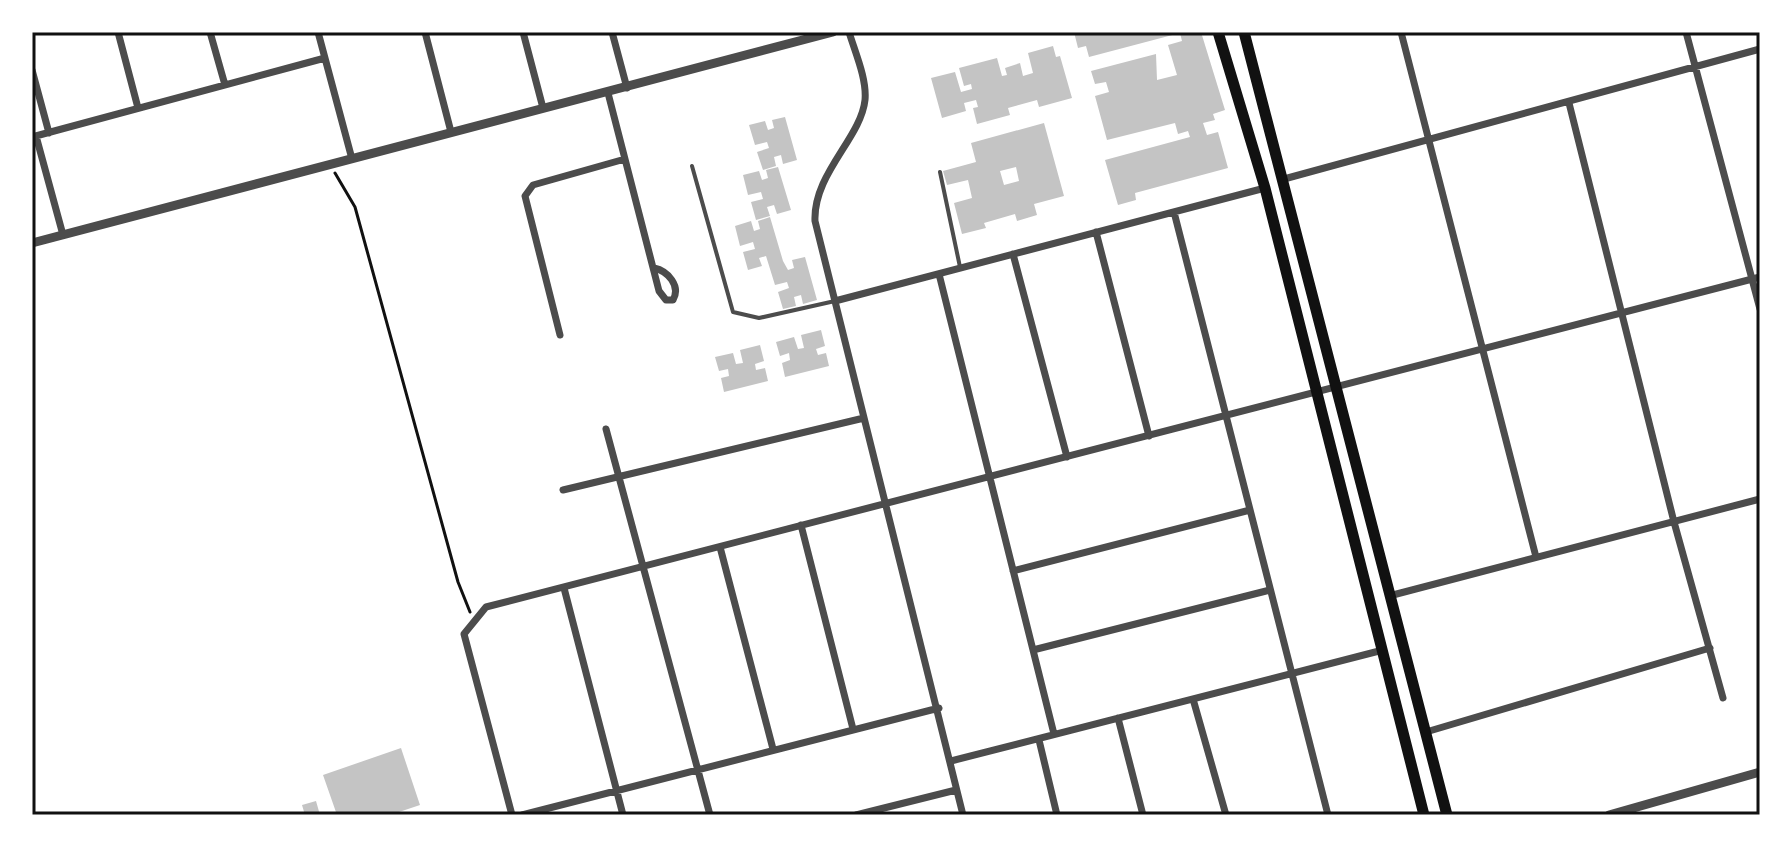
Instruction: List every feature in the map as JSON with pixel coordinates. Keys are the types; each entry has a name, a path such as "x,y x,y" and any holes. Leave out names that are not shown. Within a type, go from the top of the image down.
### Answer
{"main road":[{"path":"1218,32 1265,188 1424,815"},
{"path":"1244,32 1339,388 1389,596 1447,815"},
{"path":"1265,188 1284,179"}],"street":[{"path":"118,32 138,108"},
{"path":"210,32 225,85"},
{"path":"318,32 352,159"},
{"path":"425,32 451,132"},
{"path":"523,32 543,108"},
{"path":"612,32 627,88"},
{"path":"32,243 833,32"},
{"path":"849,32 865,99 815,206 815,221 939,708 963,815"},
{"path":"1401,32 1480,349 1536,557"},
{"path":"1686,32 1756,278 1760,309"},
{"path":"1284,179 1760,49"},
{"path":"63,235 34,137 325,58"},
{"path":"32,70 49,133"},
{"path":"608,93 625,159 654,268 662,297 673,300 676,289 670,276 654,268"},
{"path":"1569,103 1674,522 1723,698"},
{"path":"560,335 525,196 527,190 533,185 625,159"},
{"path":"835,301 1265,188"},
{"path":"1174,212 1328,815"},
{"path":"1096,232 1149,436"},
{"path":"1013,254 1067,457"},
{"path":"939,274 1054,734"},
{"path":"512,815 464,634 473,619 486,607 1226,418 1756,278"},
{"path":"563,490 864,418"},
{"path":"606,429 710,815"},
{"path":"1389,596 1760,499"},
{"path":"1013,571 1250,510"},
{"path":"801,525 853,729"},
{"path":"720,547 773,749"},
{"path":"564,588 623,815"},
{"path":"1033,650 1270,590"},
{"path":"1426,732 1710,648"},
{"path":"951,761 1383,650"},
{"path":"1193,699 1226,815"},
{"path":"522,815 939,708"},
{"path":"1118,718 1143,815"},
{"path":"1039,740 1057,815"},
{"path":"1609,815 1760,772"},
{"path":"856,815 956,790"}],"lane":[{"path":"692,166 733,312 759,318 835,301"},
{"path":"940,172 960,268"}],"path":[{"path":"330,165 355,207 458,582 473,619"}],"building":[{"path":"1074,32 1201,32 1225,110 1213,114 1215,120 1203,123 1207,135 1218,132 1228,168 1135,193 1136,200 1118,205 1105,160 1190,137 1188,131 1178,134 1175,123 1107,140 1095,96 1109,92 1106,82 1095,84 1091,71 1156,54 1157,80 1177,75 1168,45 1182,41 1180,33 1089,57 1086,46 1078,48"},
{"path":"1053,46 1056,57 1060,56 1072,98 1039,107 1037,100 1008,108 1010,115 977,124 973,108 978,107 976,100 964,103 966,111 942,118 931,78 955,72 961,92 972,89 971,84 964,86 959,68 997,58 1002,76 1007,75 1005,68 1020,63 1023,76 1033,73 1028,53"},
{"path":"785,117 797,160 783,164 781,155 774,157 776,166 763,170 757,152 769,148 767,142 755,145 749,125 765,121 768,130 774,128 772,120"},
{"path":"1044,123 1064,196 1034,204 1037,215 1017,221 1015,214 984,223 986,228 962,234 954,203 972,198 968,180 947,185 943,171 976,162 971,143","holes":["1016,167 1019,181 1004,185 1000,171"]},
{"path":"778,167 791,210 777,214 774,205 767,207 770,216 756,220 751,202 763,199 761,192 748,195 743,175 759,171 762,180 768,178 766,170"},
{"path":"770,217 788,270 794,268 792,260 805,257 817,300 803,304 801,295 794,297 796,306 783,309 778,292 789,288 787,282 775,285 766,256 759,258 762,266 748,270 743,252 755,249 753,242 740,246 735,226 751,221 754,231 760,229 758,221"},
{"path":"821,330 825,346 816,349 818,355 826,353 829,366 785,377 782,363 790,360 789,353 780,356 776,342 794,337 798,349 804,348 801,335"},
{"path":"760,345 764,361 755,364 756,370 765,368 768,381 724,392 721,378 729,376 728,369 719,371 715,357 733,353 736,364 743,363 740,350"},
{"path":"401,748 420,805 390,815 337,815 323,775"},
{"path":"316,801 320,815 305,815 302,805"}]}
